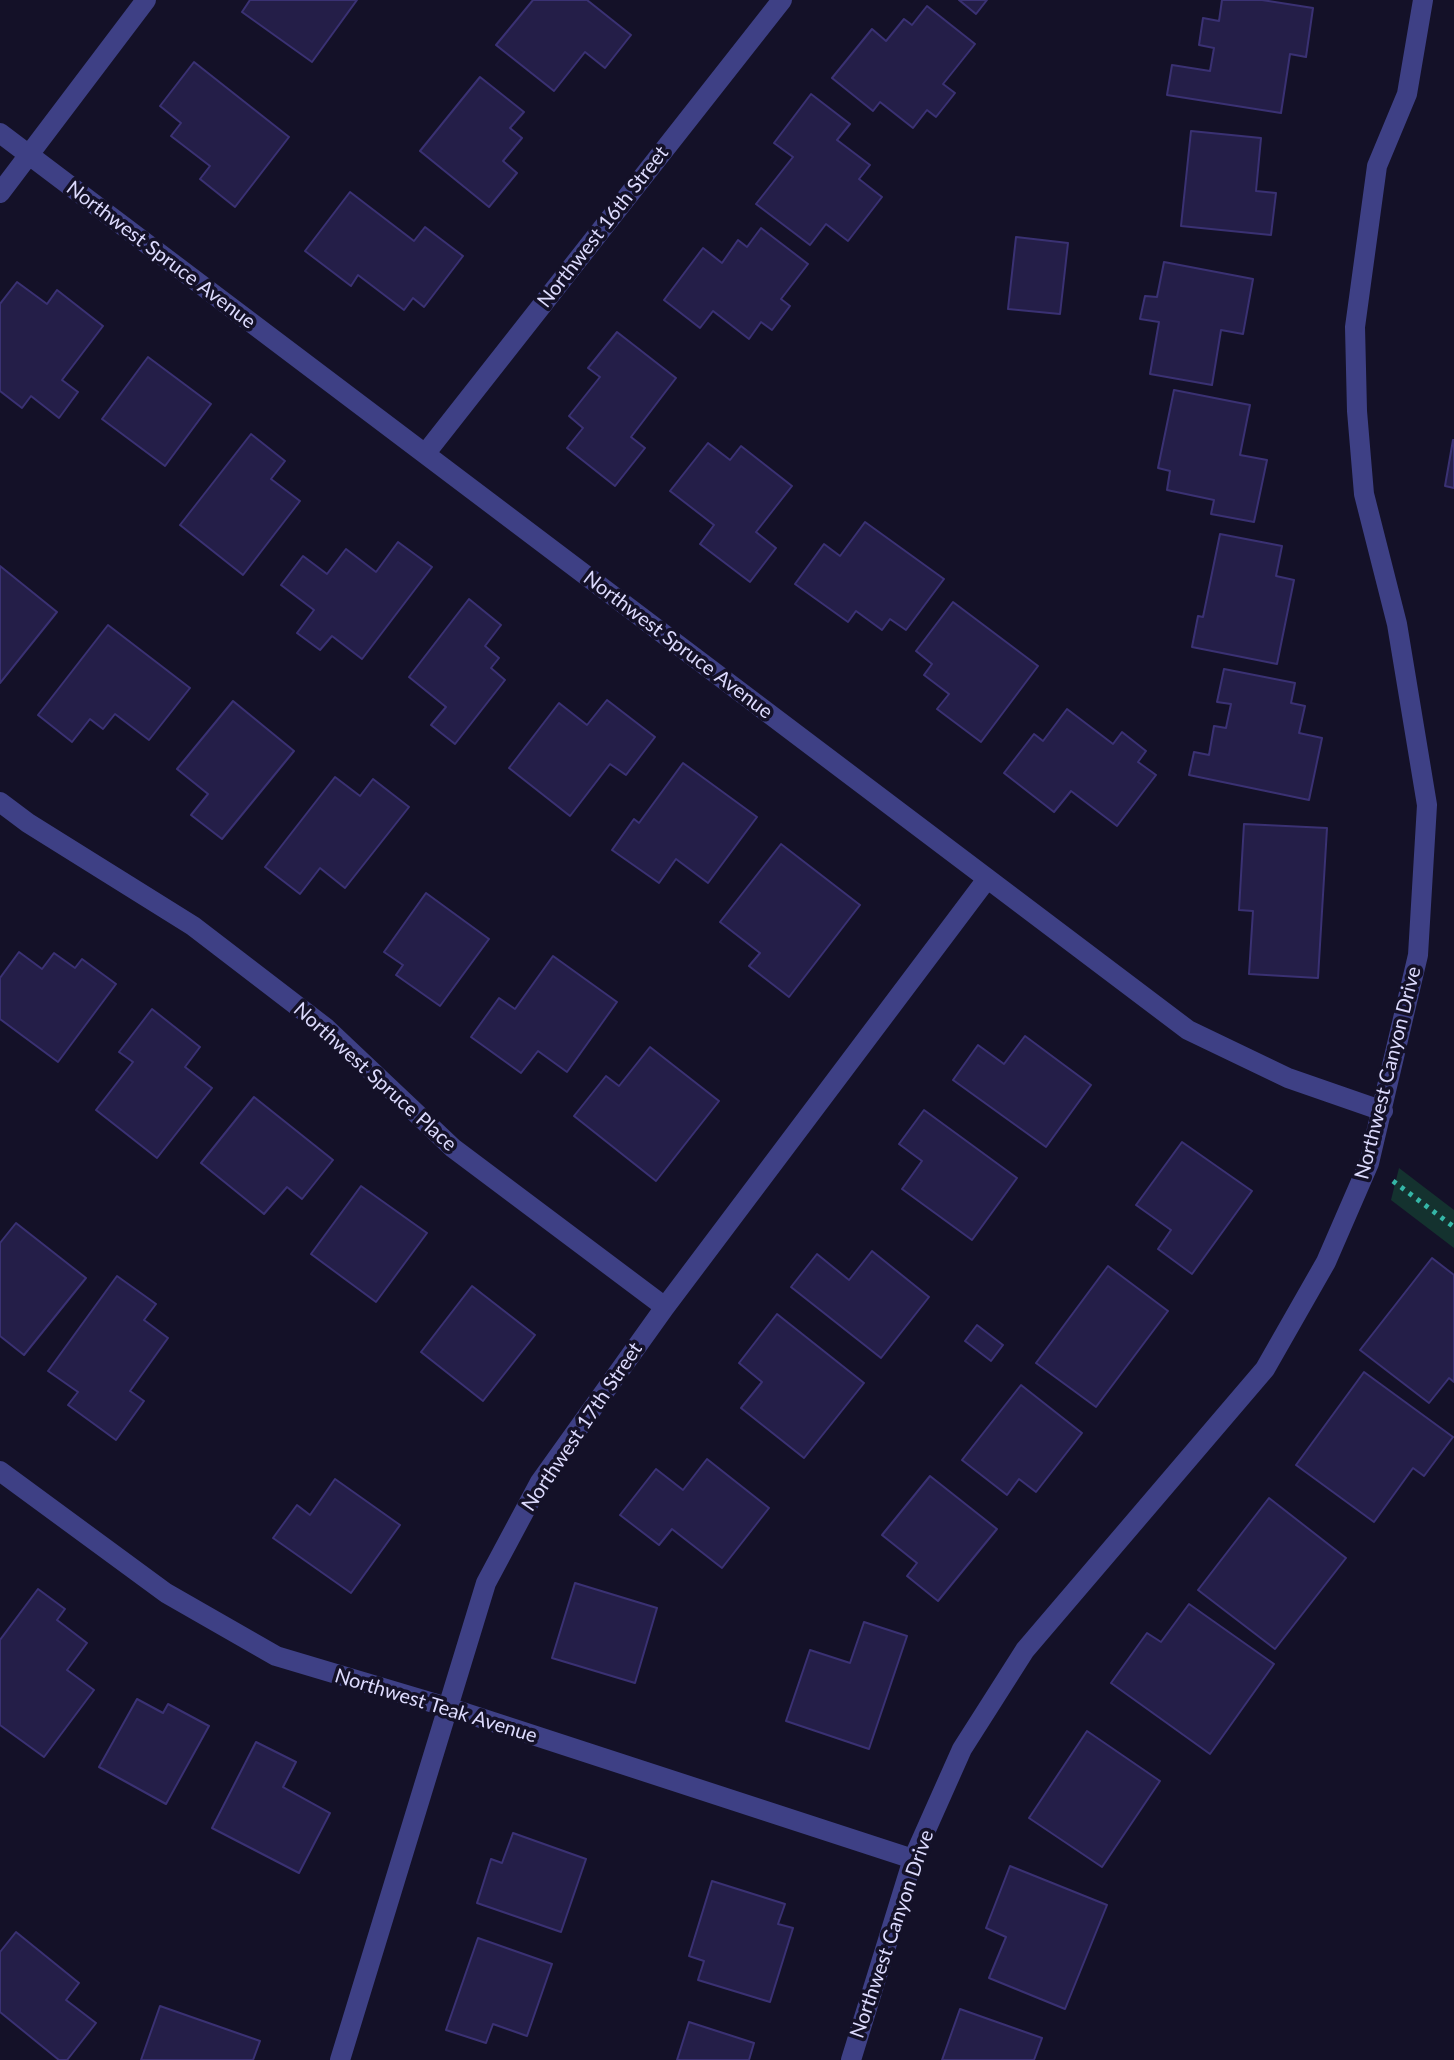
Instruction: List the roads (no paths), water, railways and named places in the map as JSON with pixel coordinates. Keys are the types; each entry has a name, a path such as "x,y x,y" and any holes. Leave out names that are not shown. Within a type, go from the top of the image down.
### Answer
{"street":[{"path":"0,193 146,0"},
{"name":"Northwest 16th Street","path":"425,454 782,0"},
{"name":"Northwest Canyon Drive","path":"851,2060 913,1859 962,1749 1025,1650 1265,1369 1326,1262 1369,1163 1418,955 1427,805 1397,624 1364,494 1357,411 1355,327 1377,166 1407,94 1423,0"},
{"name":"Northwest Spruce Avenue","path":"0,133 1188,1030 1288,1078 1383,1111"},
{"name":"Northwest Spruce Place","path":"0,802 28,823 193,926 326,1028 453,1148 665,1307"},
{"name":"Northwest 17th Street","path":"340,2060 486,1583 540,1482 665,1307 987,879"},
{"name":"Northwest Teak Avenue","path":"0,1471 166,1593 276,1656 447,1707 913,1859"}]}
